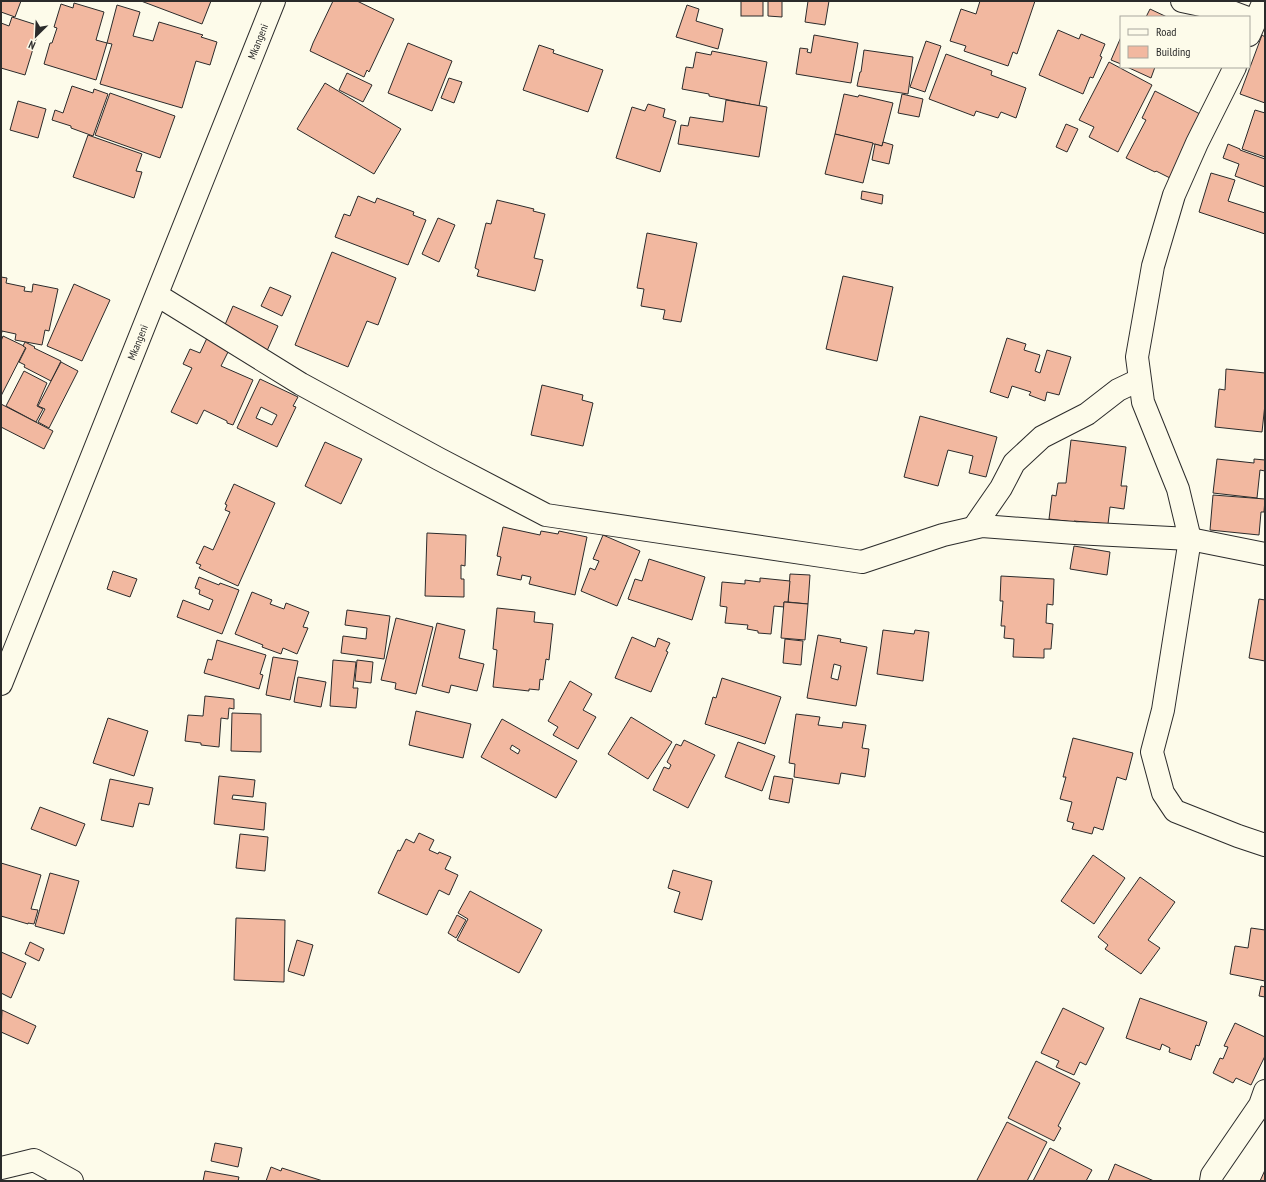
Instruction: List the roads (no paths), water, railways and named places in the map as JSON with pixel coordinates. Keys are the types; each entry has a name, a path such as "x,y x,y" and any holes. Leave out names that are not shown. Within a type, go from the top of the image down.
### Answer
{"street":[{"name":"Mkangeni","path":"1,684 274,1"},
{"path":"1182,1 1229,11 1239,16"},
{"path":"1253,23 1264,1"},
{"path":"1234,68 1197,143 1174,195 1153,266 1137,357 1143,402 1178,490 1190,539 1163,710 1152,752 1163,793 1175,811 1265,845"},
{"path":"157,295 301,384 546,515 862,562 943,535 982,526 1190,539 1265,554"},
{"path":"974,528 1001,488 1014,463 1042,437 1087,414 1118,390 1140,380"},
{"path":"1211,1181 1212,1174 1260,1105 1265,1091"},
{"path":"1,1168 34,1160 72,1181"}]}
